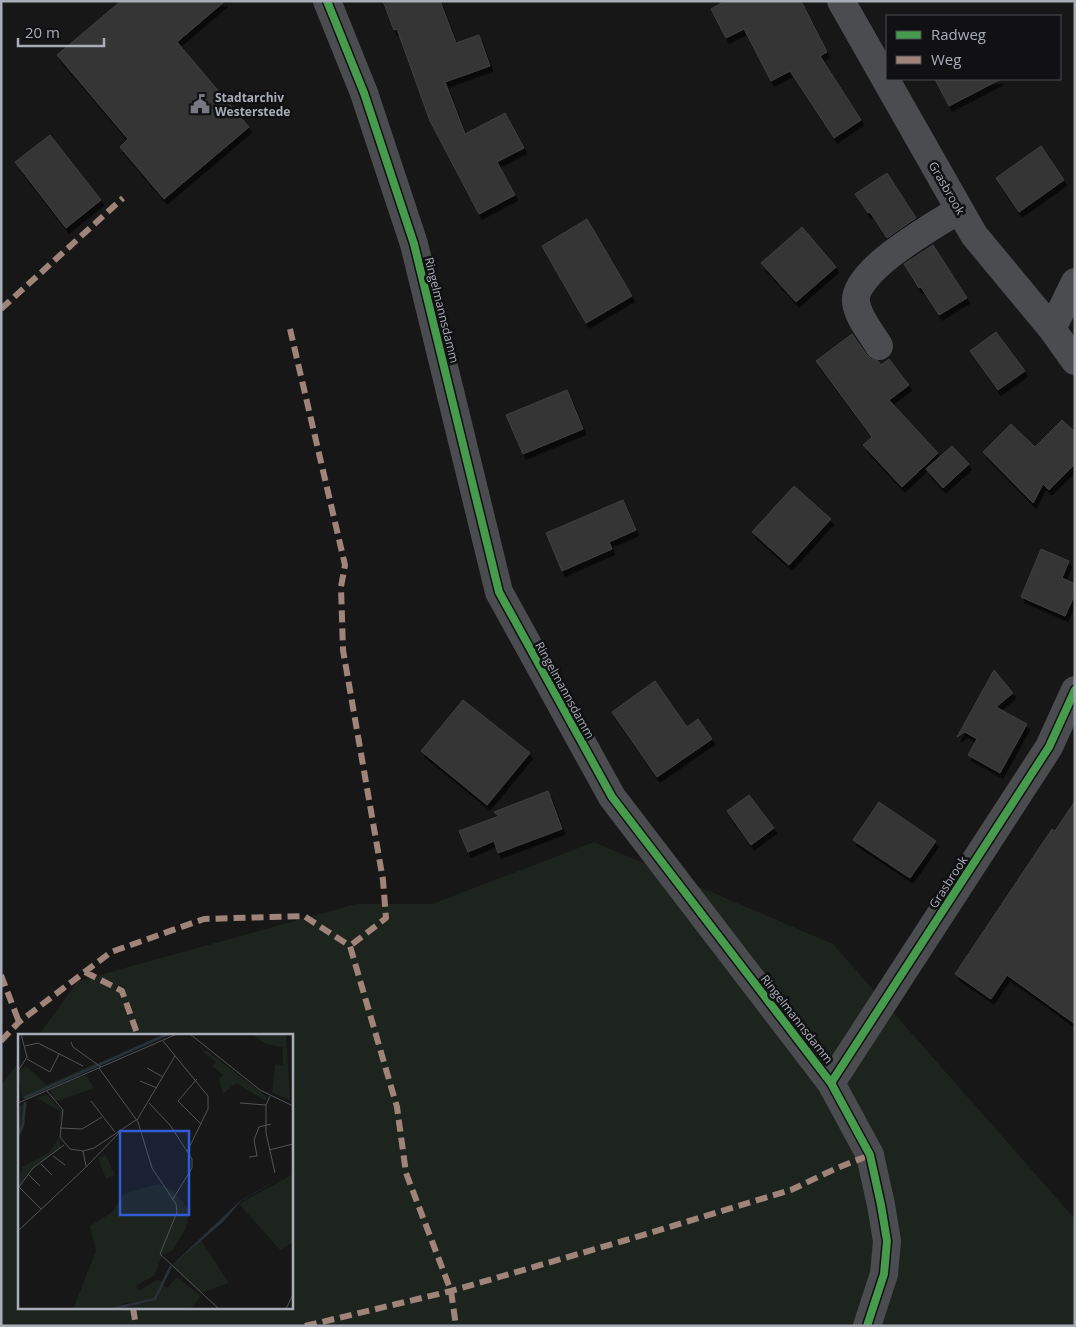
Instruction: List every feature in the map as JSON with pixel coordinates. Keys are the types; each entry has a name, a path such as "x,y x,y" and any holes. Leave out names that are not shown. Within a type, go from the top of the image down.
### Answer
{"street":[{"name":"Ringelmannsdamm","path":"327,1 364,93 414,244 499,592 612,797 832,1083 870,1156 887,1241 884,1274 867,1326"},
{"name":"Grasbrook","path":"841,1 974,235 1052,329 1075,361"},
{"path":"879,346 860,315 855,300 861,283 872,271 902,246 959,210"},
{"path":"1052,329 1075,282"},
{"name":"Grasbrook","path":"832,1083 1049,747 1075,690"}],"shaded area":[{"path":"594,842 833,944 1075,1219 1075,1326 1,1326 1,1085 18,1063 18,1310 292,1310 292,1034 39,1034 78,981 356,904 432,904"}],"building":[{"name":"Stadtarchiv Westerstede","path":"121,1 225,1 177,42 249,127 164,199 120,147 128,139 57,55"},
{"path":"383,1 440,1 456,43 479,35 490,66 445,82 465,134 505,113 524,148 497,162 515,195 479,214 430,121 397,29 394,30"},
{"path":"725,1 801,1 827,52 820,56 861,120 834,138 790,71 771,81 744,29 726,38 711,9"},
{"path":"936,80 999,80 949,106"},
{"path":"50,135 101,200 66,228 15,162"},
{"path":"1041,146 1064,180 1019,212 996,178"},
{"path":"887,173 916,218 887,238 870,212 868,213 855,194"},
{"path":"587,219 632,296 586,323 542,246"},
{"path":"802,227 836,267 796,302 761,263"},
{"path":"933,245 967,298 939,315 904,264"},
{"path":"996,332 1025,371 998,390 970,351"},
{"path":"852,334 871,359 878,361 881,365 889,359 909,385 889,400 938,453 902,487 863,445 872,437 816,361"},
{"path":"567,390 583,429 523,454 506,415"},
{"path":"1062,420 1075,432 1075,464 1049,490 1043,484 1033,503 983,452 1011,424 1035,447"},
{"path":"952,446 969,464 943,488 926,469"},
{"path":"794,486 831,519 789,565 752,532"},
{"path":"623,500 636,530 609,542 612,549 562,571 546,533"},
{"path":"1041,549 1069,561 1062,578 1075,584 1075,594 1065,616 1021,597"},
{"path":"994,670 1013,693 996,707 1027,724 1000,773 968,755 977,739 965,732 957,737"},
{"path":"655,681 687,727 698,719 712,739 657,777 612,712"},
{"path":"463,700 530,753 487,805 421,751"},
{"path":"548,791 562,829 498,853 494,841 468,852 459,831 499,816 494,812"},
{"path":"749,795 774,828 751,845 727,811"},
{"path":"1075,801 1075,1024 1007,975 991,999 955,974 1052,829 1055,831"},
{"path":"879,802 936,841 910,878 853,840"}],"marked path":[{"path":"1,309 123,198"},
{"path":"290,329 345,565 341,587 343,650 383,880 386,918 350,946"},
{"path":"1,1041 19,1022 111,952 204,919 304,916 350,946 397,1107 406,1173 451,1291 456,1326"},
{"path":"85,972 122,991 137,1034"},
{"path":"1,975 19,1022"},
{"path":"305,1326 451,1291 623,1241 791,1190 870,1155"},
{"path":"133,1310 136,1326"}],"cycle path":[{"path":"327,1 364,93 414,244 499,592 612,797 831,1083 870,1155 887,1241 884,1274 867,1326"},
{"path":"831,1083 1049,747 1075,690"}],"place":[{"name":"Stadtarchiv Westerstede","path":"200,104"}]}
